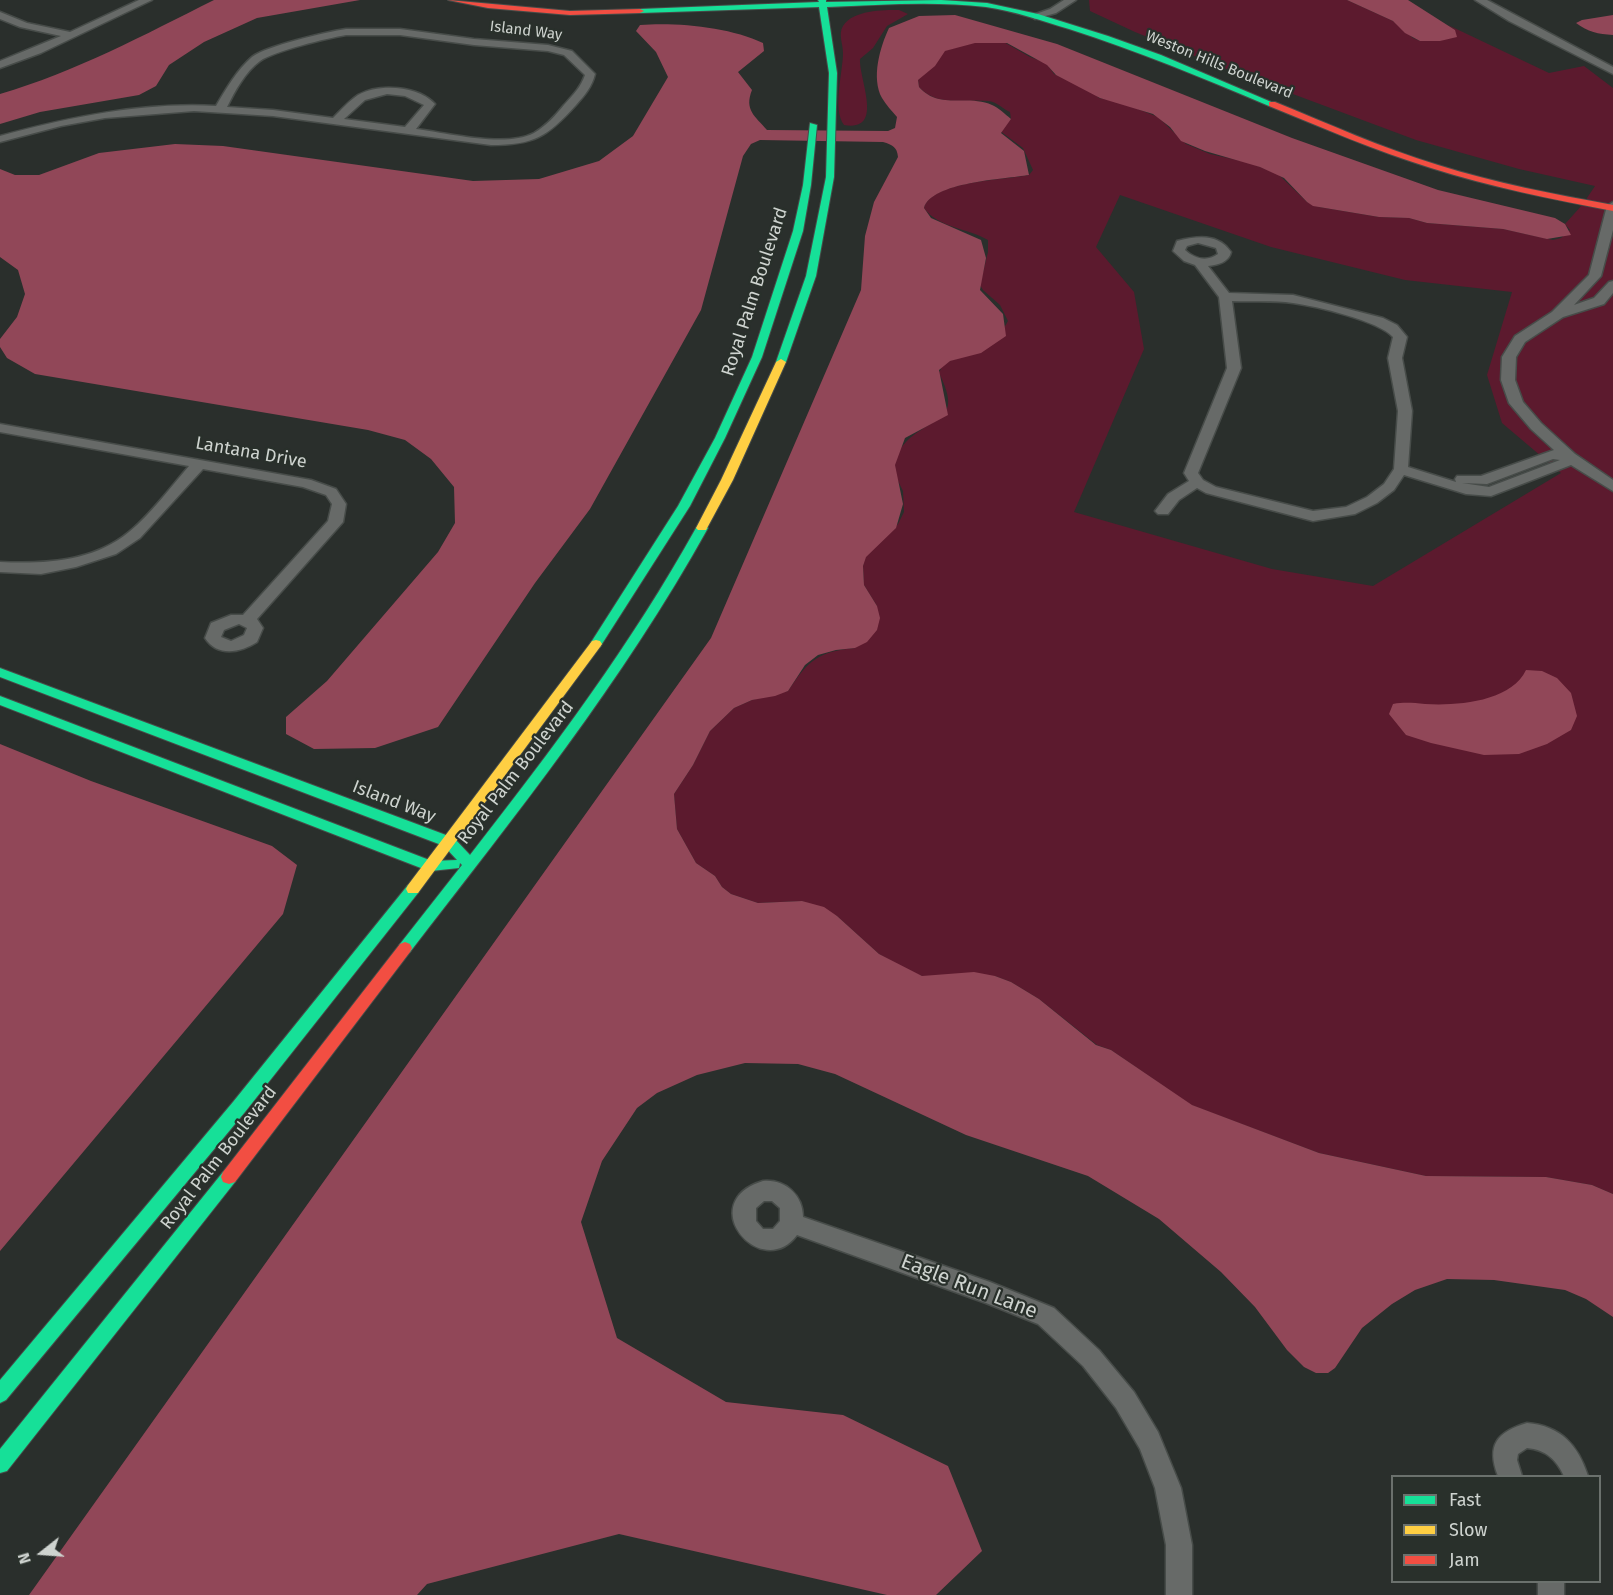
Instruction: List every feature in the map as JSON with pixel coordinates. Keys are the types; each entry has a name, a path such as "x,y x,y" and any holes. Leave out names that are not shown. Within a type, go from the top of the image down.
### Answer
{"main road":[{"name":"Weston Hills Boulevard","path":"452,0 582,13 805,7 822,2 949,1 1046,9"},
{"path":"503,0 606,5 745,0"},
{"name":"Weston Hills Boulevard","path":"1009,0 1046,9 1169,50 1391,140 1612,205"},
{"name":"Royal Palm Boulevard","path":"0,1464 232,1172 599,695 677,576 727,480 783,358 811,276 830,177 833,74 822,2"},
{"name":"Royal Palm Boulevard","path":"0,1394 239,1107 431,866 584,662 684,506 720,438 757,357 798,231 812,143 813,120"},
{"name":"Island Way","path":"0,672 449,842 469,863"},
{"path":"0,700 431,866 469,863"}],"street":[{"path":"0,65 28,55 68,34 147,0"},
{"path":"1046,9 1071,0"},
{"path":"1480,0 1508,18 1612,70"},
{"path":"0,15 24,25 68,34"},
{"name":"Island Way","path":"0,139 60,123 105,115 147,110 220,108 491,142 517,141 539,136 549,129 589,84 590,74 568,53 548,48 474,42 400,32 346,33 320,36 257,58 234,84 220,108"},
{"path":"336,121 362,97 386,92 412,94 430,104 408,131"},
{"path":"1612,205 1595,276 1557,315 1520,339 1509,357 1508,380 1516,404 1570,457 1613,488"},
{"path":"1200,262 1225,297 1234,368 1191,473 1198,483 1211,490 1313,516 1350,511 1372,500 1389,487 1401,464 1405,411 1395,358 1400,337 1392,328 1378,321 1293,299 1225,297"},
{"path":"1557,315 1599,301 1613,285"},
{"name":"Lantana Drive","path":"0,428 306,483 331,492 339,504 335,522 247,620"},
{"path":"1401,464 1491,492 1564,464 1570,457"},
{"path":"0,567 41,569 76,562 111,551 135,535 200,464"},
{"path":"1163,511 1171,498 1183,488 1198,483"},
{"name":"Eagle Run Lane","path":"792,1223 990,1293 1046,1316 1091,1358 1125,1400 1149,1441 1168,1488 1179,1545 1179,1595"},
{"path":"1510,1475 1504,1459 1507,1447 1514,1439 1526,1435 1539,1436 1552,1441 1564,1451 1573,1464 1575,1475"}],"shaded area":[{"path":"214,0 360,0 257,18 204,42 169,65 156,86 139,95 40,112 0,124 0,94 82,64"},
{"path":"1089,0 1347,0 1393,21 1420,41 1440,41 1455,30 1448,25 1549,73 1584,66 1613,88 1613,1194 1592,1185 1546,1177 1426,1176 1319,1153 1191,1105 1111,1050 1097,1045 1039,999 1011,982 995,976 922,976 910,972 879,954 837,916 802,901 758,903 731,894 722,887 715,876 696,863 677,829 674,794 693,765 710,731 734,708 752,700 788,691 815,659 831,652 855,648 877,606 864,585 863,566 866,553 898,524 904,512 903,491 891,467 894,460 906,442 947,410 946,389 939,373 944,362 963,357 981,348 997,336 1008,321 1000,305 980,285 988,252 988,240 937,220 924,208 929,199 952,188 1029,175 1033,170 1023,148 1000,131 1011,119 1010,112 989,101 952,101 935,98 926,94 919,87 918,80 940,52 977,41 1002,41 1046,63 1054,74 1093,92 1099,98 1120,102 1158,117 1186,144 1210,154 1250,163 1278,174 1307,202 1319,207 1379,217 1409,218 1427,223 1503,229 1553,240 1561,238 1570,230 1565,224 1595,186 1519,169 1416,140 1234,72 1090,11","holes":["1120,195 1271,247 1405,280 1512,292 1487,375 1502,423 1561,473 1373,586 1272,569 1074,512 1144,349 1134,292 1096,247"]},
{"path":"1347,0 1408,0 1455,30 1457,37 1440,41 1420,41 1405,33 1393,21"},
{"path":"899,10 908,14 887,26 873,48 860,59 867,103 864,121 856,125 844,125 838,100 843,53 841,32 843,26 861,14"},
{"path":"955,15 1057,44 1292,138 1438,190 1555,218 1565,224 1571,235 1547,239 1503,229 1427,223 1409,218 1379,217 1313,206 1284,178 1260,167 1205,151 1181,141 1170,127 1153,114 1100,98 1056,75 1047,65 1007,43 975,43 945,51 935,66 918,80 919,87 935,98 983,102 997,108 1011,119 1001,133 1024,151 1029,175 954,187 930,199 924,208 931,218 981,240 986,258 980,290 1003,314 1006,336 981,353 950,361 939,370 948,415 905,438 895,465 903,504 896,528 866,557 863,566 864,585 877,606 880,618 877,630 867,642 855,648 818,655 805,665 788,691 752,700 734,708 710,731 693,765 674,794 677,829 696,863 715,876 722,887 731,894 758,903 802,901 824,907 879,954 922,976 974,972 1011,982 1039,999 1096,1045 1111,1050 1192,1105 1319,1153 1426,1176 1546,1177 1592,1185 1613,1194 1613,1317 1586,1299 1565,1290 1494,1280 1447,1279 1415,1290 1392,1304 1362,1328 1335,1368 1328,1373 1316,1373 1304,1367 1287,1350 1255,1307 1221,1272 1159,1219 1088,1176 966,1135 835,1074 798,1064 745,1063 697,1075 657,1093 637,1108 602,1161 581,1222 617,1338 726,1402 843,1415 948,1466 982,1551 936,1595 887,1595 619,1534 427,1584 417,1595 29,1595 711,638 861,290 865,236 874,202 898,157 894,147 883,142 760,140 751,144 743,156 701,310 590,509 535,583 438,727 375,748 314,749 286,734 286,717 327,681 438,552 455,523 454,487 431,459 405,440 368,430 35,374 7,358 0,347 0,339 17,317 25,294 18,270 0,257 0,169 15,175 39,175 99,153 175,144 223,146 473,181 539,179 599,161 633,136 668,77 656,52 636,31 640,25 654,24 719,29 763,43 764,51 738,72 752,90 749,103 752,112 767,130 888,131 895,128 897,117 882,98 877,72 880,53 889,28 919,16"},
{"path":"1613,15 1613,35 1593,32 1576,23 1582,20"},
{"path":"1526,670 1542,671 1557,678 1571,693 1577,716 1571,730 1547,744 1519,754 1484,755 1431,743 1406,735 1389,714 1393,704 1452,704 1482,700 1508,689 1519,681"},
{"path":"0,744 91,781 272,846 297,865 283,914 0,1251"}],"traffic: fast":[{"path":"781,362 811,276 830,177 833,73 822,0"},
{"path":"640,11 921,1 987,5 1035,16 1105,38 1158,57 1272,104"},
{"path":"596,644 684,506 720,438 757,357 798,231 807,185 813,125"},
{"path":"405,948 601,692 671,584 702,528"},
{"path":"0,672 449,842 469,863"},
{"path":"0,700 431,866 454,864"},
{"path":"0,1394 239,1107 413,889"},
{"path":"0,1464 229,1177"}],"traffic: slow":[{"path":"702,528 727,480 781,362"},
{"path":"413,889 596,644"}],"traffic: jam":[{"path":"452,0 488,6 570,13 640,11"},
{"path":"1272,104 1373,145 1435,167 1501,185 1613,208"},
{"path":"229,1177 405,948"}]}
